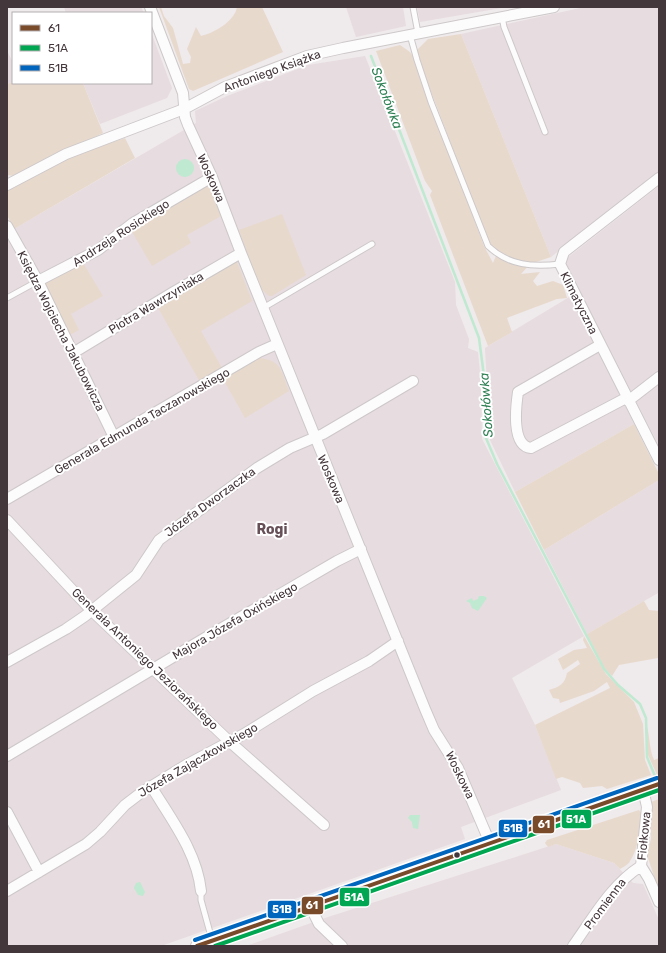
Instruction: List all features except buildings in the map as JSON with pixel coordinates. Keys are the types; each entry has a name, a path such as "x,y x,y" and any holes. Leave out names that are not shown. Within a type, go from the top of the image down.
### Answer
{"street":[{"name":"Antoniego Książka","path":"7,185 66,154 184,109 225,87 307,56 554,7"},
{"name":"Woskowa","path":"152,12 183,93 184,109 192,136 212,176 314,437 361,549 430,722 458,768 490,843"},
{"name":"Andrzeja Rosickiego","path":"38,281 98,250 133,223 212,176"},
{"name":"Klimatyczna","path":"659,178 564,252 560,264 659,460"},
{"name":"Księdza Wojciecha Jakubowicza","path":"7,226 38,281 72,354 114,437"},
{"name":"Piotra Wawrzyniaka","path":"72,354 178,289 241,253"},
{"name":"Generała Edmunda Taczanowskiego","path":"7,499 259,352 277,344"},
{"path":"600,345 518,392 517,435 527,448 531,448 627,399 659,377"},
{"name":"Józefa Dworzaczka","path":"7,662 66,628 91,610 136,575 156,544 163,536 257,468 285,451 314,437 413,381"},
{"name":"Generała Antoniego Jeziorańskiego","path":"7,520 91,610 230,742 324,825"},
{"name":"Majora Józefa Oxińskiego","path":"7,756 337,561 361,549"},
{"name":"Józefa Zajączkowskiego","path":"7,890 86,844 129,802 151,786 230,742 313,691 369,661 398,641"},
{"path":"197,946 659,784"},
{"path":"151,786 190,852 199,876 201,891"},
{"name":"Fiołkowa","path":"643,790 647,807 641,866 649,879 659,902"},
{"path":"7,812 39,872"},
{"name":"Promienna","path":"573,946 614,888 627,875 641,866"},
{"path":"310,906 319,924 342,946"}],"lane":[{"path":"412,7 417,60 431,102 488,246 500,257 520,264 532,266 560,264"},
{"path":"502,17 504,27 545,132"},
{"path":"263,308 372,244"},
{"name":"Andrzeja Rosickiego","path":"7,298 38,281"},
{"path":"201,891 201,900 213,941"}],"shaded area":[{"path":"64,7 141,7 144,12 66,12"},
{"path":"159,7 161,7 164,16 173,28 183,64 190,63 191,57 187,49 196,27 201,36 212,32 228,22 237,7 262,7 283,52 193,91 189,89"},
{"path":"346,7 403,7 406,26 356,37"},
{"path":"417,7 507,7 420,22"},
{"path":"585,7 659,7 659,171 551,257 461,34"},
{"path":"461,34 551,257 530,264 521,274 540,272 533,281 537,286 553,281 563,285 567,298 557,299 507,318 512,332 488,346 430,195 432,191 425,181 376,51 400,45 410,52 414,58 484,246 493,263 498,251 492,246 487,238 417,55 417,50 428,39"},
{"path":"152,35 172,88 167,98 100,124 83,84 152,84"},
{"path":"7,51 12,60 12,82 7,84"},
{"path":"365,56 455,282 456,305 469,339 468,348 478,352 481,383 482,439 584,636 512,678 535,725 561,790 461,827 465,839 161,946 7,946 7,233 196,123 195,111 227,96 308,65"},
{"path":"12,82 12,84 83,84 103,133 14,176 7,175 7,84"},
{"path":"125,138 135,158 14,229 7,215 7,189 67,158"},
{"path":"185,159 191,162 194,168 191,174 185,177 179,174 176,168 179,162"},
{"path":"206,185 209,185 221,216 187,235 191,243 152,266 131,230 132,227"},
{"path":"659,186 659,446 566,265 567,258"},
{"path":"282,214 306,275 272,296 269,296 260,288 239,230"},
{"path":"234,261 237,262 252,301 201,331 222,368 200,382 157,306"},
{"path":"83,263 103,296 71,314 79,330 70,335 67,334 45,285 47,281"},
{"path":"571,296 634,424 515,492 490,440 485,348"},
{"path":"257,358 271,361 279,367 289,391 245,418 223,379"},
{"path":"634,424 659,474 659,480 544,550 515,492"},
{"path":"659,480 658,593 587,634 544,550"},
{"path":"479,596 484,596 487,598 478,611 472,608 470,603 466,601 472,598 473,601 478,599"},
{"path":"644,601 649,610 659,611 658,658 619,665 612,676 604,668 587,634"},
{"path":"584,636 606,674 634,702 643,724 645,760 651,775 607,789 602,786 583,788 580,783 562,777 556,779 535,725 610,688 607,682 594,691 560,703 559,699 553,698 549,690 556,688 561,684 565,680 567,673 580,664 578,660 563,670 558,659 574,650 587,648 583,640"},
{"path":"646,723 652,756 654,760 659,758 658,777 648,755"},
{"path":"659,799 659,891 647,855 651,839 651,802"},
{"path":"639,810 642,814 642,819 637,845 633,857 627,865 620,869 614,863 556,844 548,847 545,843 547,840"},
{"path":"410,815 420,815 418,829 413,828 412,822 408,818"},
{"path":"556,844 614,863 633,883 643,884 659,920 659,946 246,946 325,918"},
{"path":"140,882 145,892 143,896 138,895 134,888 136,883"}],"waterway":[{"name":"Sokołówka","path":"371,56 479,338 484,376 486,438 497,464 604,669 618,685 640,704 646,718 647,757 655,776"}],"transit line":[{"name":"51B","path":"195,940 657,778"},
{"name":"61","path":"197,946 659,784"},
{"name":"51A","path":"215,946 659,790"}],"district":[{"name":"Rogi","path":"272,529"}]}
